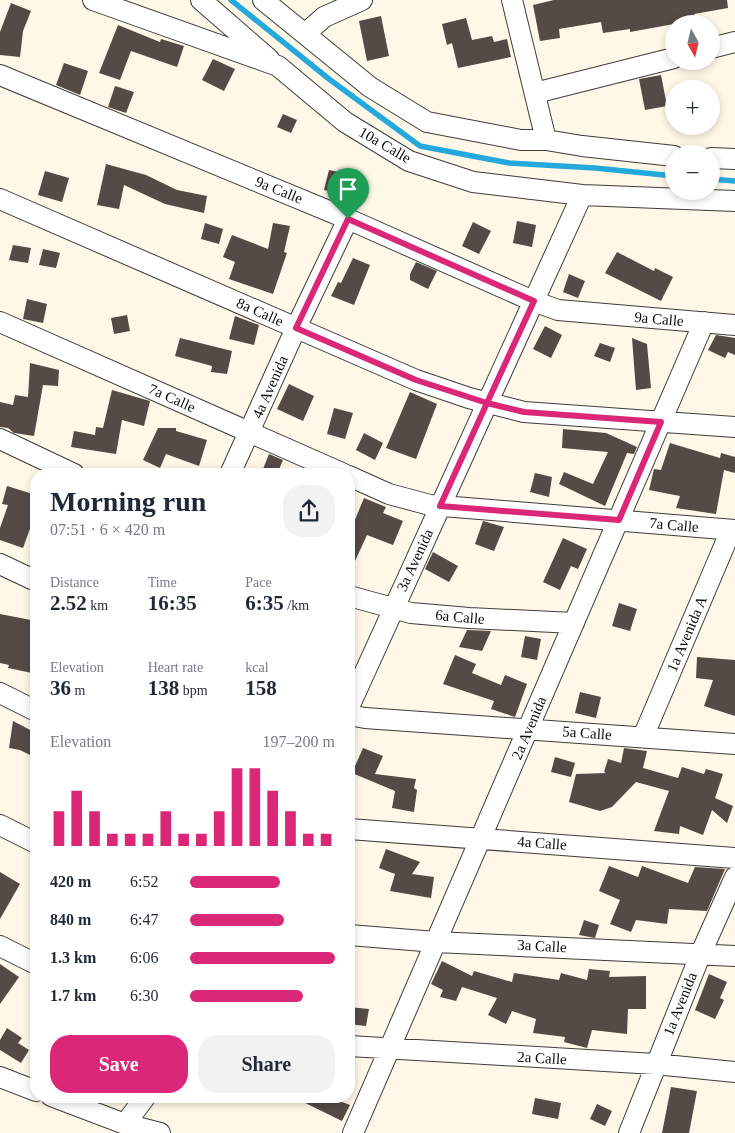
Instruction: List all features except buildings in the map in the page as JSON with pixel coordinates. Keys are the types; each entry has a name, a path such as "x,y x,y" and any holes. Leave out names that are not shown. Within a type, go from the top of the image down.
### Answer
{"street":[{"name":"10a Calle","path":"93,0 278,66 345,122 409,160 473,182 582,195 735,201"},
{"path":"201,0 278,66"},
{"path":"263,0 370,87 428,122 521,140 546,140 665,155"},
{"path":"305,34 324,17 347,5 362,0"},
{"path":"512,0 546,140"},
{"path":"720,46 735,42"},
{"path":"536,93 665,60"},
{"name":"9a Calle","path":"0,75 348,219 558,310 735,325"},
{"path":"720,158 735,159"},
{"name":"3a Avenida","path":"355,694 582,195"},
{"name":"8a Calle","path":"0,199 416,380 487,403 524,412 735,427"},
{"name":"4a Avenida","path":"233,468 348,219"},
{"name":"7a Calle","path":"0,322 330,468"},
{"name":"2a Avenida","path":"354,1133 704,322"},
{"path":"0,439 61,468"},
{"name":"7a Calle","path":"355,479 389,494 440,506 733,530"},
{"name":"1a Avenida A","path":"643,737 733,530"},
{"path":"0,564 30,578"},
{"name":"6a Calle","path":"355,598 411,613 468,618 574,623"},
{"path":"0,693 30,708"},
{"name":"5a Calle","path":"355,716 735,744"},
{"path":"0,825 30,840"},
{"name":"4a Calle","path":"355,829 735,858"},
{"name":"1a Avenida","path":"630,1133 701,953 735,877"},
{"name":"3a Calle","path":"355,935 436,942 735,956"},
{"path":"0,946 30,961"},
{"name":"2a Calle","path":"355,1046 656,1064 735,1072"},
{"path":"0,1077 30,1089"},
{"path":"70,1103 125,1124 160,1133"},
{"path":"125,1124 141,1103"}],"waterway":[{"path":"231,0 329,79 420,146 509,163 595,168 665,175"},
{"path":"720,180 735,181"}],"route":[{"path":"348,219 296,328 416,380 487,403 440,506 619,520 661,422 524,412 487,403 534,301 348,219"}]}
